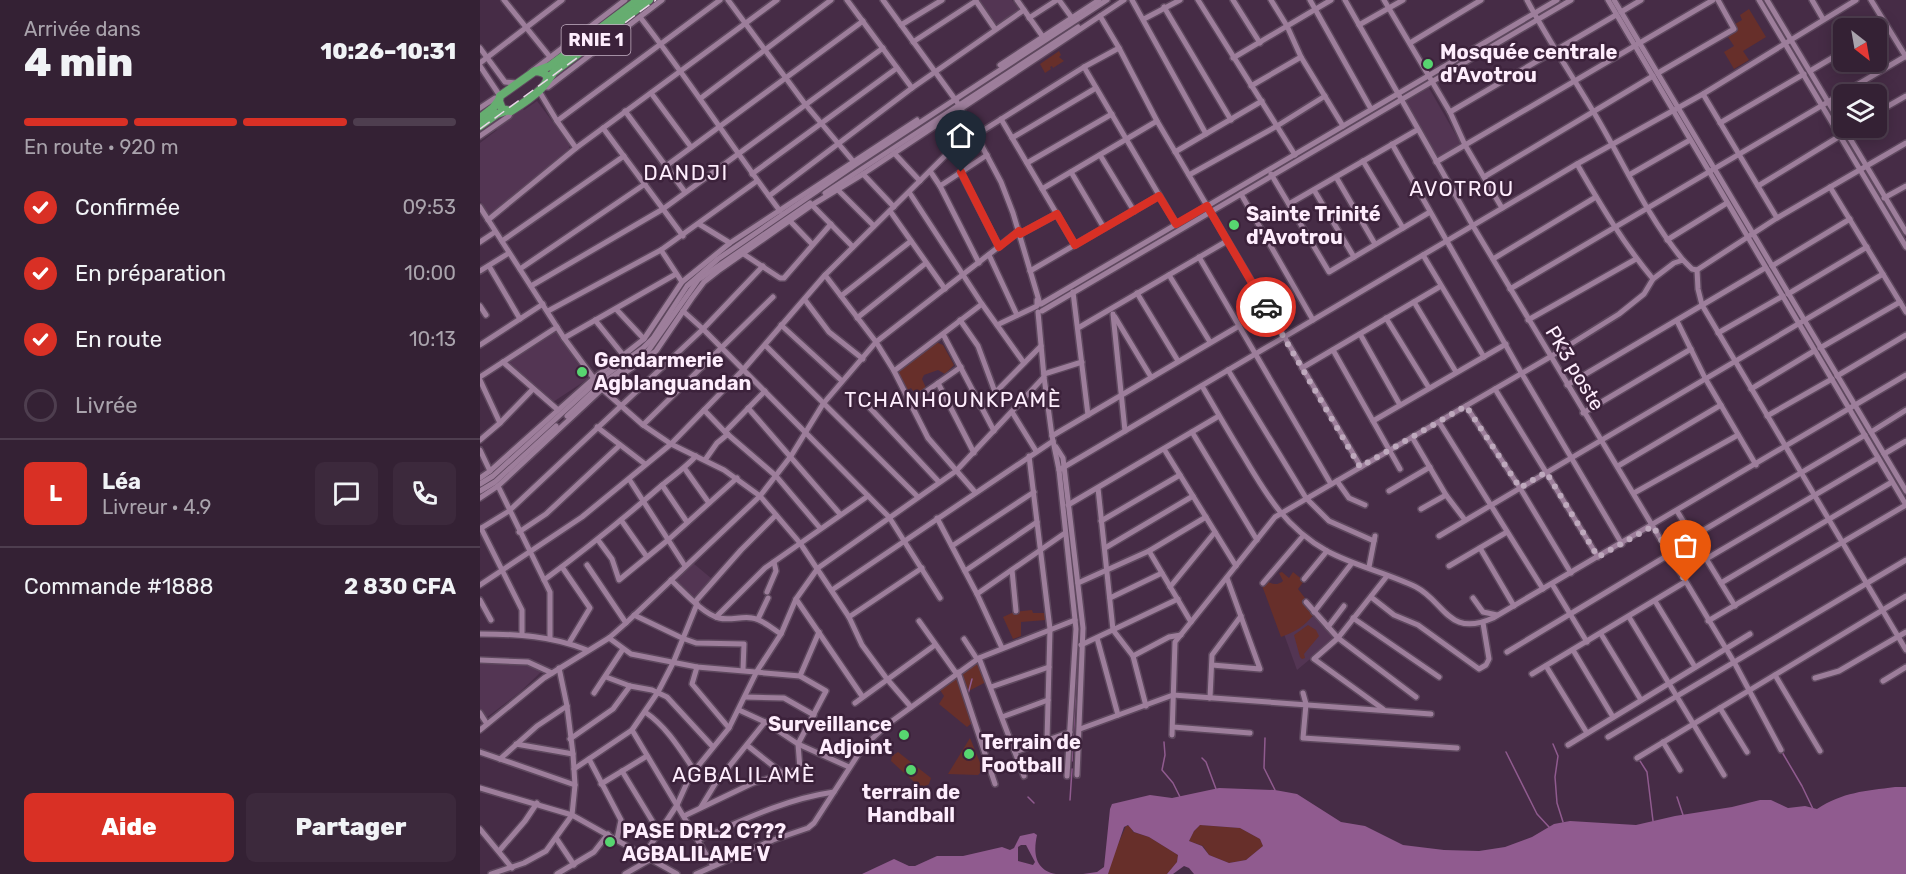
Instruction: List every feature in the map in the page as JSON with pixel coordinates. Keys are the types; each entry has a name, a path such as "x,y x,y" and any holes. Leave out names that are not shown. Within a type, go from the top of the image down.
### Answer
{"highway":[{"name":"RNIE 1","path":"480,118 517,83 534,72 550,66 638,0"},
{"name":"RNIE 1","path":"480,126 497,114 509,111 543,87 557,69 649,0"},
{"name":"RNIE 1","path":"534,72 545,75 543,87"},
{"path":"499,98 500,106 509,111"}],"street":[{"path":"504,0 550,57"},
{"path":"480,108 495,98 499,98 480,64 562,0"},
{"path":"576,148 557,121 543,87 548,87 662,0"},
{"path":"557,121 720,0"},
{"path":"728,0 805,105 852,160"},
{"path":"488,220 576,148 777,0"},
{"path":"700,99 831,0"},
{"path":"848,0 912,88"},
{"path":"884,0 957,102 987,155 1020,232 1039,306 1041,346 1052,440 1061,469 1068,505 1083,628 1077,775"},
{"path":"901,25 942,0"},
{"path":"1017,0 1043,37"},
{"path":"1029,18 1058,0 1072,18"},
{"path":"480,478 558,410 656,351 704,282 813,205 894,153 1043,37 1099,0"},
{"path":"480,484 493,476 598,384 643,348 653,338 687,286 718,259 1107,0"},
{"path":"957,102 1118,0"},
{"path":"480,498 498,486 624,356 644,339 682,282 730,243 852,160 957,102 1124,0"},
{"path":"1132,0 1206,134"},
{"path":"1144,19 1180,0"},
{"path":"1198,0 1295,155"},
{"path":"1233,0 1260,43"},
{"path":"1271,0 1287,26 1301,57 1343,126"},
{"path":"1310,0 1371,109"},
{"path":"1233,58 1331,0"},
{"name":"PK3 poste","path":"1345,0 1400,95 1417,130 1528,320 1583,413 1602,439 1726,648 1781,750"},
{"path":"1384,0 1450,112 1465,145 1502,208"},
{"path":"1359,25 1402,0"},
{"path":"1410,43 1481,0"},
{"path":"1527,0 1593,111 1646,208 1667,240 1692,269 1698,270 1777,218 1861,171 1906,142"},
{"path":"1430,79 1557,0"},
{"path":"997,325 1074,293 1241,194 1295,155 1371,109 1430,79 1571,0"},
{"path":"1608,0 1619,13"},
{"path":"1614,0 1637,44 1834,378 1906,491"},
{"path":"1450,112 1641,0"},
{"path":"1436,162 1715,0 1734,29 1484,177"},
{"path":"1759,0 1833,124"},
{"path":"1767,0 1833,110"},
{"path":"1812,0 1823,19"},
{"path":"1061,469 1576,164 1703,93 1790,38 1856,0"},
{"path":"1871,0 1881,18"},
{"path":"534,72 621,1"},
{"path":"913,42 976,1 995,29"},
{"path":"1164,7 1231,120"},
{"path":"769,196 912,88 1024,10"},
{"path":"1100,16 1157,121 1360,467"},
{"path":"640,17 780,211"},
{"path":"666,166 863,21"},
{"path":"1510,289 1906,56 1887,28"},
{"path":"480,48 505,82 517,83"},
{"path":"531,286 663,209 883,48"},
{"path":"976,135 1084,66 1119,48"},
{"path":"1251,86 1301,57"},
{"path":"1810,71 1833,57"},
{"path":"1084,66 1176,224"},
{"path":"752,174 897,68"},
{"path":"1720,123 1804,74"},
{"path":"1012,138 1096,88"},
{"path":"651,93 691,147"},
{"path":"1703,93 1777,218"},
{"path":"1039,306 1400,95"},
{"path":"1189,175 1277,126 1325,96"},
{"path":"1887,107 1906,96"},
{"path":"1175,152 1262,101"},
{"path":"1675,109 1690,140 1712,171 1727,203 1750,236"},
{"path":"480,136 509,116 509,111"},
{"path":"625,111 685,192"},
{"path":"1027,163 1112,114"},
{"path":"1001,119 1075,245"},
{"path":"1042,189 1157,121"},
{"path":"603,128 683,236"},
{"path":"480,585 582,517 671,444 765,345 825,275 973,128"},
{"path":"1289,204 1417,130"},
{"path":"1758,186 1837,138"},
{"path":"1841,138 1906,248"},
{"path":"1850,138 1884,198 1904,224 1906,232"},
{"path":"1629,175 1690,140"},
{"path":"1392,144 1522,374 1622,544"},
{"path":"894,153 920,181"},
{"path":"940,186 987,155"},
{"path":"1100,155 1134,211"},
{"path":"502,241 624,156"},
{"path":"1364,161 1403,228"},
{"path":"1576,164 1636,259 1653,279"},
{"path":"930,171 979,263"},
{"path":"961,172 999,247"},
{"path":"1071,172 1104,228"},
{"path":"1270,173 1329,272 1430,212"},
{"path":"863,174 892,209 911,241 945,289"},
{"path":"1336,177 1376,244"},
{"path":"548,311 661,250 757,181"},
{"path":"520,269 645,184"},
{"path":"1884,198 1906,186"},
{"path":"1830,187 1906,312"},
{"path":"837,189 874,225"},
{"path":"1314,189 1354,257"},
{"path":"909,192 1024,363"},
{"path":"1241,194 1313,320"},
{"path":"1030,271 1159,196"},
{"path":"1493,259 1596,197"},
{"path":"1667,240 1727,203"},
{"path":"813,205 854,247"},
{"path":"480,208 564,338 598,384 622,407 671,444 736,478 760,496 818,568 849,617 862,645 911,707"},
{"path":"480,730 559,668 609,638 760,496 791,456 823,404 876,342 1020,232 1057,214"},
{"path":"1567,385 1850,219"},
{"path":"790,221 812,244"},
{"path":"699,224 730,243"},
{"path":"742,254 780,278 784,278 831,224"},
{"path":"480,242 495,232"},
{"path":"841,296 911,241"},
{"path":"1078,328 1111,312 1137,293 1227,241"},
{"path":"1718,333 1867,247"},
{"path":"661,250 682,282"},
{"path":"480,271 509,254"},
{"path":"989,255 1017,315"},
{"path":"1423,255 1484,357"},
{"path":"1198,257 1331,484"},
{"path":"1528,320 1636,259"},
{"path":"1172,735 1175,642 1275,517 1522,374 1619,314 1644,294 1653,279 1674,263 1683,260"},
{"path":"857,318 926,263"},
{"path":"489,266 520,319"},
{"path":"522,634 522,610 481,529 509,511 597,427 622,407 764,267"},
{"path":"1698,270 1698,289 1702,305 1906,650"},
{"path":"564,338 676,274"},
{"path":"1438,536 1883,274"},
{"path":"825,275 876,342 911,402 928,438 975,492"},
{"path":"1169,275 1210,342"},
{"path":"1302,368 1441,286"},
{"path":"1070,287 1074,293 1088,415"},
{"path":"1137,293 1178,361"},
{"path":"643,424 772,297"},
{"path":"805,300 829,332 863,359"},
{"path":"1414,302 1456,372"},
{"path":"1751,389 1819,352 1900,302"},
{"path":"894,371 982,303"},
{"path":"480,345 543,304"},
{"path":"480,306 486,315"},
{"path":"616,309 644,339"},
{"path":"683,311 806,431 889,517 940,598"},
{"path":"1111,312 1151,377"},
{"path":"1111,312 1125,431"},
{"path":"1386,318 1429,388"},
{"path":"595,320 624,356"},
{"path":"960,320 978,346 995,392"},
{"path":"1677,321 1705,378 1756,465"},
{"path":"781,325 842,381"},
{"path":"832,590 1088,415 1239,326"},
{"path":"500,423 480,379 557,327"},
{"path":"943,334 994,431"},
{"path":"1360,334 1400,405"},
{"path":"1767,416 1906,335"},
{"path":"1374,422 1506,344"},
{"path":"765,345 918,496"},
{"path":"981,407 1041,346"},
{"path":"1583,413 1691,349"},
{"path":"1333,350 1400,469"},
{"path":"503,362 558,410"},
{"path":"644,855 677,805 694,770 729,728 757,671 781,634 796,599 818,568 956,471 1044,376 1082,362"},
{"path":"911,402 961,367"},
{"path":"1228,370 1306,498 1329,521 1374,538 1369,567"},
{"path":"1202,386 1271,502 1303,536 1352,563 1369,567 1423,592 1449,617 1467,623 1483,623 1677,512 1906,375"},
{"path":"938,383 974,453"},
{"path":"480,491 495,482 598,384"},
{"path":"480,440 533,389"},
{"path":"1495,389 1598,557"},
{"path":"705,460 717,443 765,391"},
{"path":"1618,466 1721,405"},
{"path":"1466,406 1520,488 1571,573"},
{"path":"748,408 840,514"},
{"path":"870,408 939,482"},
{"path":"704,410 776,476 820,528"},
{"path":"1692,537 1906,410"},
{"path":"1012,412 1036,451"},
{"path":"1068,505 1220,416"},
{"path":"1439,422 1543,590"},
{"path":"597,427 645,464"},
{"path":"1192,432 1257,540"},
{"path":"1708,621 1906,505 1878,458 1868,433"},
{"path":"1634,494 1738,435"},
{"path":"1412,437 1446,495 1465,520"},
{"path":"1884,454 1906,441"},
{"path":"519,532 546,514 620,445"},
{"path":"1164,449 1236,566"},
{"path":"480,450 490,471"},
{"path":"544,580 598,540 662,485 685,469 696,456"},
{"path":"1029,456 1050,629 1047,740"},
{"path":"1706,558 1878,458"},
{"path":"1389,491 1430,467"},
{"path":"685,469 709,503"},
{"path":"1061,469 1065,533 1075,620 1067,776"},
{"path":"1898,478 1906,474"},
{"path":"1101,521 1180,476"},
{"path":"598,540 612,559 619,580 668,540 736,478"},
{"path":"629,479 685,566"},
{"path":"1337,481 1349,498 1365,505"},
{"path":"1720,583 1892,482"},
{"path":"662,485 687,522"},
{"path":"498,486 550,592 550,639"},
{"path":"1098,488 1113,630 1133,656 1146,706"},
{"path":"952,546 1034,492"},
{"path":"1421,509 1446,495"},
{"path":"716,617 755,576 868,496"},
{"path":"1105,549 1193,496"},
{"path":"1677,512 1735,606"},
{"path":"574,769 632,730 658,692 673,663 696,603 741,550 776,515"},
{"path":"1078,584 1149,551 1206,517"},
{"path":"936,518 977,594 1002,648"},
{"path":"621,520 647,557"},
{"path":"965,571 1037,522"},
{"path":"1170,587 1215,532"},
{"path":"1449,566 1507,532"},
{"path":"977,594 1065,533"},
{"path":"1263,583 1303,536"},
{"path":"1480,548 1514,606"},
{"path":"1149,551 1191,622"},
{"path":"1304,579 1327,551"},
{"path":"1507,652 1670,554"},
{"path":"1608,737 1906,560"},
{"path":"758,620 776,571 774,562"},
{"path":"1314,612 1352,563"},
{"path":"587,565 626,623"},
{"path":"562,567 590,608 569,643"},
{"path":"849,617 922,568"},
{"path":"1012,570 1016,611"},
{"path":"1110,598 1162,573"},
{"path":"1384,710 1314,659 1338,638 1388,576"},
{"path":"1212,665 1260,669 1227,578"},
{"path":"671,580 696,603 716,617 752,618 781,634"},
{"path":"1532,674 1686,582"},
{"path":"1552,584 1587,642"},
{"path":"1637,758 1906,596"},
{"path":"1371,597 1394,615 1418,625 1479,669 1486,665 1489,659 1483,623"},
{"path":"1473,598 1483,612 1499,615"},
{"path":"796,599 862,696"},
{"path":"480,600 490,620"},
{"path":"1081,645 1178,600"},
{"path":"1655,601 1695,667"},
{"path":"1306,602 1338,638 1416,697"},
{"path":"1328,627 1344,606"},
{"path":"634,615 696,643 744,644 743,670"},
{"path":"1210,698 1212,655 1241,616"},
{"path":"1629,616 1724,775"},
{"path":"1353,618 1439,677"},
{"path":"696,874 773,840 808,828 814,823 867,742 911,707 978,658 1075,620"},
{"path":"919,621 957,673 995,784"},
{"path":"800,676 819,632"},
{"path":"1815,678 1839,671 1906,632"},
{"path":"480,634 522,634 569,643 587,650"},
{"path":"1601,634 1641,700"},
{"path":"1568,745 1750,634"},
{"path":"1133,656 1169,637 1181,635"},
{"path":"609,638 631,654 697,667 800,676 826,691 798,744 800,769 782,773 740,789 684,816"},
{"path":"1097,638 1119,716"},
{"path":"964,639 978,658 991,687 1024,776"},
{"path":"855,703 935,645"},
{"path":"594,693 623,649"},
{"path":"1573,650 1613,717"},
{"path":"480,660 528,662 552,673"},
{"path":"1546,666 1587,733"},
{"path":"697,667 692,684 729,728"},
{"path":"991,687 1049,667"},
{"path":"1883,681 1906,667"},
{"path":"491,874 512,868 546,852 572,815 575,785 573,754 559,668"},
{"path":"1775,675 1820,751"},
{"path":"606,676 630,686 658,692 670,699 713,747"},
{"path":"570,740 613,709 630,686"},
{"path":"1302,693 1306,705 1303,738 1457,748"},
{"path":"1080,729 1173,695 1431,714"},
{"path":"745,697 784,699 814,715"},
{"path":"1002,717 1048,700"},
{"path":"500,759 537,726 567,706"},
{"path":"1720,708 1747,752"},
{"path":"739,710 765,722 798,744 849,767"},
{"path":"645,712 657,720 694,770"},
{"path":"480,714 487,724"},
{"path":"700,808 715,784 765,722"},
{"path":"1173,727 1250,733"},
{"path":"632,730 713,866"},
{"path":"1015,752 1070,732"},
{"path":"1663,742 1680,770"},
{"path":"516,744 573,754"},
{"path":"747,746 782,773"},
{"path":"480,752 575,785"},
{"path":"602,784 647,756"},
{"path":"589,759 621,820 617,839"},
{"path":"1068,765 1077,766"},
{"path":"622,771 659,832"},
{"path":"480,788 572,815 677,874"},
{"path":"698,840 775,806 834,792"},
{"path":"499,851 537,803"},
{"path":"480,830 512,868"},
{"path":"557,874 594,852 603,844 608,834"},
{"path":"556,838 574,865"},
{"path":"625,874 651,859"}],"shaded area":[{"path":"978,0 1012,0 1019,9 995,26"},
{"path":"1749,9 1766,37 1743,51 1749,60 1734,69 1724,52 1734,46 1728,37 1734,33 1730,27 1742,20 1740,15"},
{"path":"1059,51 1061,55 1059,57 1064,61 1053,68 1050,67 1051,69 1045,73 1040,64"},
{"path":"1429,88 1461,144 1436,159 1403,103"},
{"path":"537,101 570,145 568,151 489,215 480,201 480,143 497,130 496,127 522,108 524,110"},
{"path":"555,330 588,379 553,402 507,361"},
{"path":"936,342 943,345 954,365 945,374 938,370 924,375 922,379 926,388 916,395 911,388 906,391 895,373"},
{"path":"693,563 712,579 695,598 675,581"},
{"path":"1282,572 1289,578 1293,572 1304,581 1298,589 1312,607 1314,614 1299,628 1281,637 1260,580 1278,584 1283,581 1279,573"},
{"path":"1032,610 1033,613 1045,613 1046,620 1021,622 1021,636 1013,639 1003,617 1014,612"},
{"path":"1315,615 1334,639 1297,670 1284,634"},
{"path":"1308,625 1316,630 1319,636 1304,654 1305,658 1302,659 1294,635"},
{"path":"480,661 527,664 541,672 520,692 486,718 480,709"},
{"path":"979,662 986,682 963,694 973,722 967,727 939,704 944,696 940,690"},
{"name":"Terrain de Football","path":"970,738 983,770 978,775 948,774"},
{"name":"terrain de Handball","path":"898,752 931,778 929,784 922,789 891,761 892,756"},
{"path":"1906,787 1906,874 1194,874 1184,866 1173,874 1167,874 1177,862 1178,855 1149,837 1134,832 1128,825 1124,827 1108,874 1083,874 1097,872 1104,867 1112,804 1150,795 1172,798 1219,788 1275,790 1297,794 1341,822 1365,826 1403,845 1479,851 1505,847 1532,837 1554,824 1570,821 1636,825 1760,800 1771,800 1788,808 1805,806 1817,809 1845,796","holes":["1200,825 1240,828 1260,839 1263,846 1246,860 1229,863 1209,855 1202,846 1189,841"]},
{"path":"1200,825 1240,828 1260,839 1263,846 1246,860 1229,863 1209,855 1203,846 1189,841"},
{"path":"1126,826 1130,826 1133,832 1149,837 1178,855 1177,862 1167,874 1108,874 1112,858"},
{"path":"1034,833 1037,835 1035,848 1037,860 1044,869 1056,874 862,874 894,859 909,866 915,866 937,856 963,856 1002,847 1010,850 1014,848 1020,836","holes":["1026,845 1035,862 1033,865 1018,861 1018,847"]}],"waterway":[{"path":"1605,0 1614,15"},
{"path":"1763,0 1787,40"},
{"path":"1616,19 1630,43"},
{"path":"1790,44 1824,102"},
{"path":"1634,50 1659,92"},
{"path":"1826,106 1862,166"},
{"path":"1865,173 1906,241"},
{"path":"1072,569 1079,629 1072,761"},
{"path":"968,694 972,679"},
{"path":"1265,738 1264,768 1275,790"},
{"path":"1164,742 1165,755 1162,770 1173,783 1180,797"},
{"path":"1553,744 1558,756 1555,777 1557,803 1563,822"},
{"path":"1506,752 1537,814 1549,827"},
{"path":"1782,752 1813,809"},
{"path":"1202,758 1206,762 1216,789"},
{"path":"1640,761 1647,772 1653,821"},
{"path":"1070,800 1072,769"},
{"path":"1028,797 1034,803"},
{"path":"1677,797 1683,815"}],"railway":[{"path":"480,129 656,0"}],"way so far":[{"path":"1266,307 1360,467 1466,406 1520,488 1546,472 1598,557 1653,526 1686,582"}],"place":[{"name":"Mosquée centrale d'Avotrou","path":"1428,64"},
{"name":"Sainte Trinité d'Avotrou","path":"1234,225"},
{"name":"Gendarmerie Agblanguandan","path":"582,372"},
{"name":"Surveillance Adjoint","path":"904,735"},
{"name":"Terrain de Football","path":"969,754"},
{"name":"terrain de Handball","path":"911,770"},
{"name":"PASE DRL2 C??? AGBALILAME V","path":"610,842"}],"district":[{"name":"DANDJI","path":"686,173"},
{"name":"AVOTROU","path":"1462,189"},
{"name":"TCHANHOUNKPAMÈ","path":"953,400"},
{"name":"AGBALILAMÈ","path":"744,775"}],"route":[{"path":"961,172 999,247 1019,231 1020,234 1057,214 1075,245 1159,196 1176,224 1207,206 1266,307"}]}
